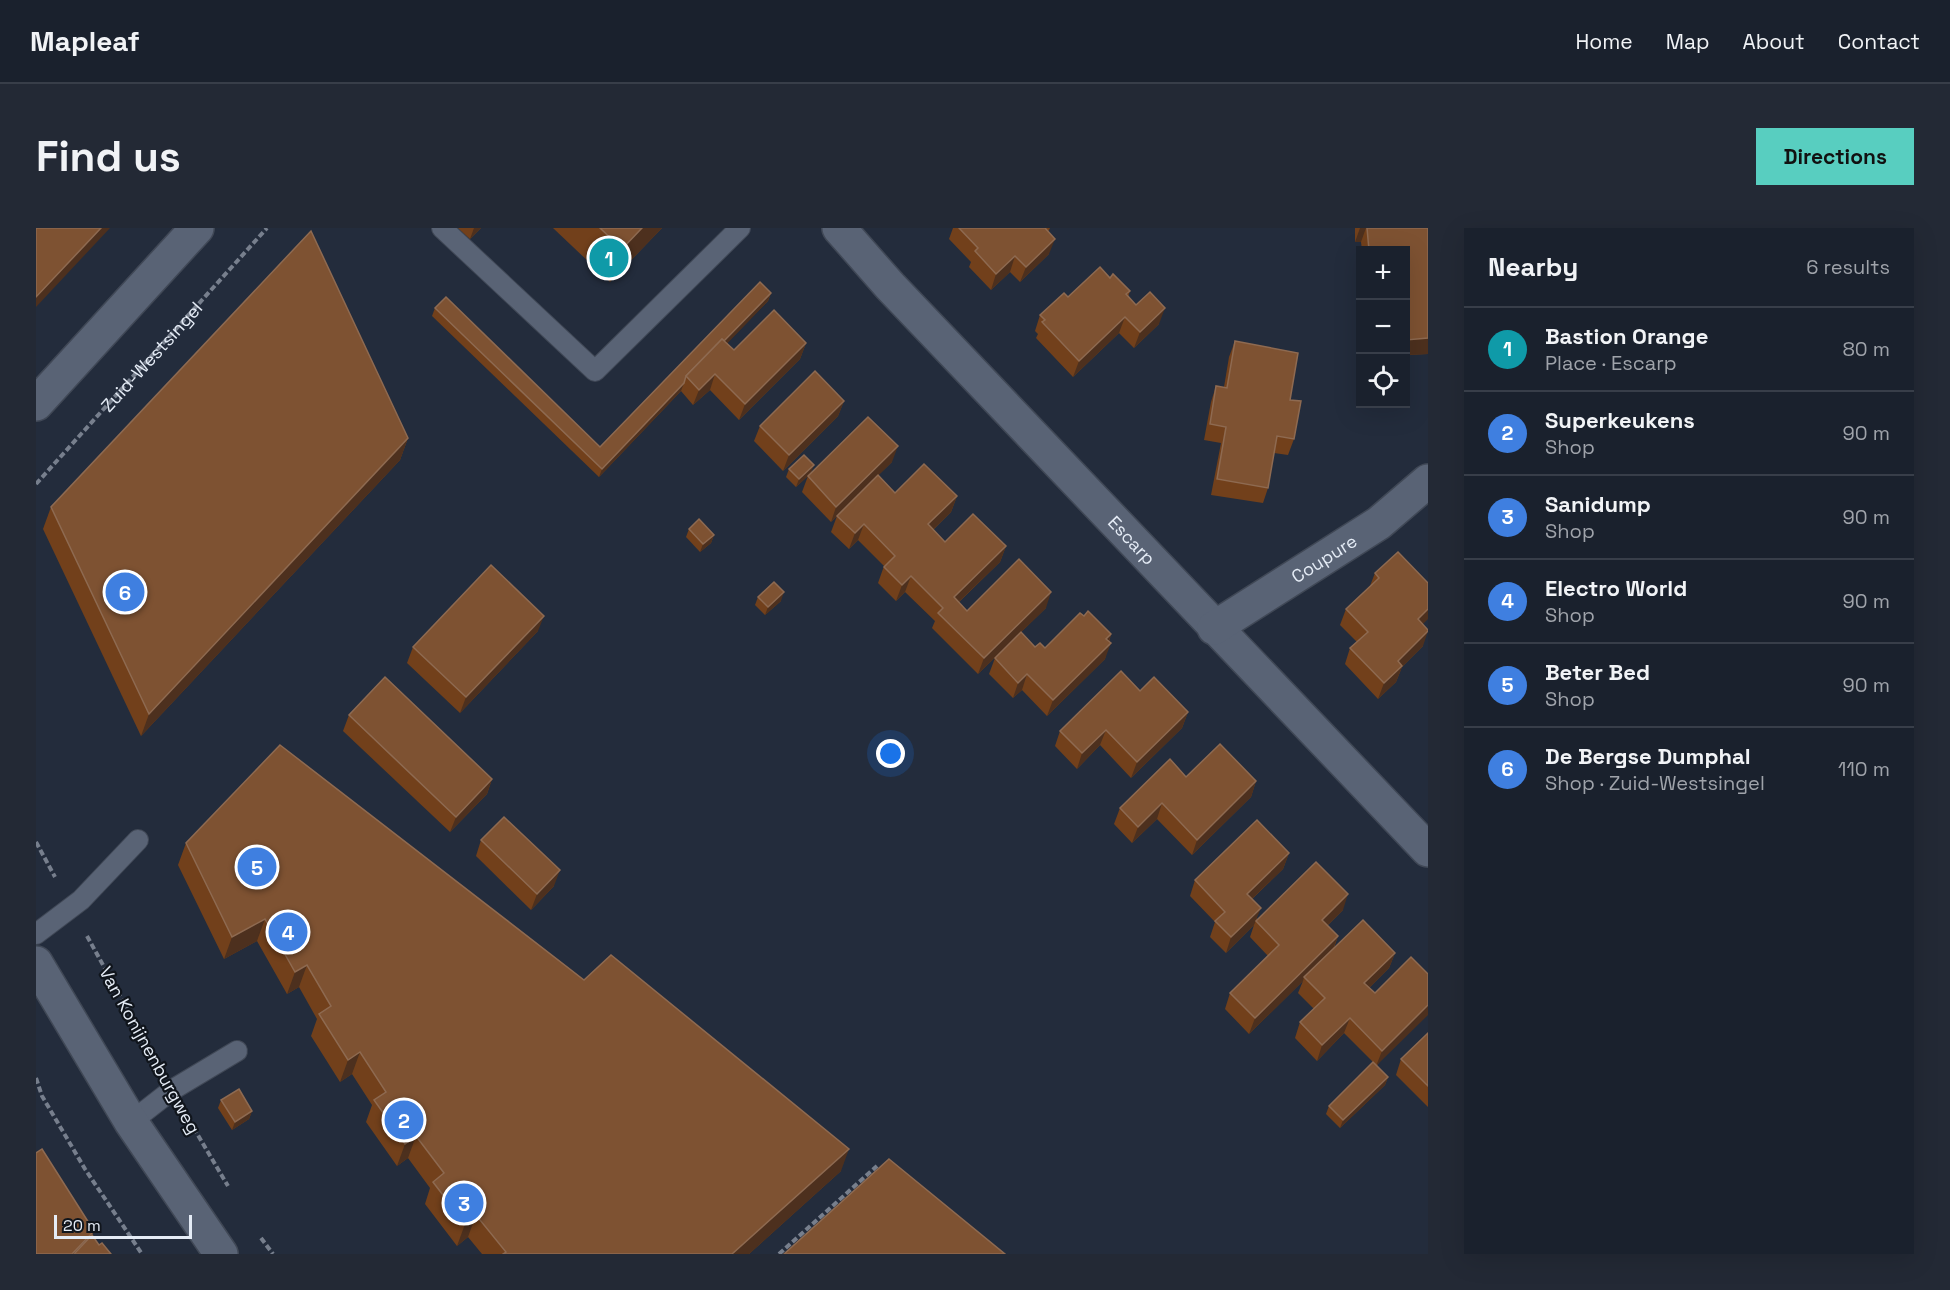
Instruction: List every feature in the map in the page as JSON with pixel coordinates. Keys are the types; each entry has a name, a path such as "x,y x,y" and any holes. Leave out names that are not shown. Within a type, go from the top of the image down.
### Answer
{"street":[{"path":"36,404 197,228"},
{"name":"Escarp","path":"839,228 890,286 1428,850"},
{"name":"Coupure","path":"1214,628 1379,523 1428,481"},
{"path":"36,963 131,1122 221,1254"}],"lane":[{"path":"442,228 595,371 740,228"},
{"path":"36,934 81,900 138,840"},
{"path":"131,1122 172,1090 237,1051"}],"path":[{"name":"Zuid-Westsingel","path":"36,484 267,228"},
{"name":"Van Konijnenburgweg","path":"36,842 229,1189"},
{"path":"36,1078 42,1096 85,1169 142,1254"},
{"path":"779,1254 877,1166"},
{"path":"260,1236 273,1254"}],"building":[{"path":"36,228 101,228 36,297"},
{"path":"600,228 642,228 622,249"},
{"path":"959,228 1045,228 1055,239 1026,267 1015,256 996,274 975,251 978,248"},
{"path":"1367,228 1428,228 1428,338 1410,340 1410,246 1369,246"},
{"path":"311,231 408,438 149,714 51,507"},
{"path":"1100,267 1110,278 1113,274 1130,291 1126,294 1136,305 1150,292 1165,308 1140,332 1125,317 1079,361 1042,322 1045,320 1040,315 1064,293 1068,297"},
{"path":"760,282 771,293 686,376 684,383 602,469 435,308 446,297 600,447"},
{"path":"774,310 806,343 745,404 715,374 699,390 686,376 722,339 734,350"},
{"path":"1235,341 1298,353 1290,400 1301,401 1294,439 1277,436 1268,488 1217,479 1226,427 1210,424 1216,386 1227,388"},
{"path":"815,371 844,401 789,455 760,426"},
{"path":"868,417 898,446 836,507 808,476"},
{"path":"804,455 814,465 799,479 789,469"},
{"path":"924,464 957,496 928,524 945,542 973,514 1006,546 954,597 967,611 1019,559 1051,592 984,658 938,613 943,608 911,576 902,585 884,567 895,556 864,524 855,533 837,516 878,475 895,493"},
{"path":"699,519 714,535 703,544 689,529"},
{"path":"1398,552 1428,583 1428,609 1418,619 1428,631 1398,661 1402,666 1384,683 1350,648 1368,632 1346,609 1379,578 1375,573"},
{"path":"491,565 544,616 466,697 413,647"},
{"path":"774,582 784,592 768,607 758,597"},
{"path":"1088,611 1111,634 1106,639 1111,643 1053,700 1027,674 1018,683 995,658 1021,632 1035,647 1040,643 1045,648 1080,613 1084,616"},
{"path":"1121,671 1140,691 1154,677 1188,712 1137,762 1106,730 1082,753 1060,731"},
{"path":"385,677 492,779 456,817 349,715"},
{"path":"1220,744 1256,781 1197,840 1162,803 1138,827 1120,808 1170,759 1186,777"},
{"path":"280,745 584,980 611,955 849,1149 732,1254 503,1254 506,1252 476,1215 465,1224 433,1182 444,1173 416,1136 405,1144 374,1100 386,1092 360,1052 348,1060 319,1014 331,1006 307,965 295,972 265,919 232,937 186,843"},
{"path":"504,817 560,870 537,894 481,840"},
{"path":"1257,820 1289,853 1247,894 1261,908 1231,937 1215,921 1225,912 1195,880"},
{"path":"1316,862 1348,894 1322,920 1338,936 1255,1018 1230,993 1279,945 1256,921"},
{"path":"1363,920 1395,953 1364,983 1375,993 1411,957 1428,974 1428,1005 1382,1051 1350,1018 1322,1045 1300,1022 1325,998 1304,977"},
{"path":"1428,1033 1428,1086 1401,1059"},
{"path":"1373,1062 1388,1077 1343,1120 1329,1106"},
{"path":"239,1089 252,1111 235,1122 221,1100"},
{"path":"42,1149 94,1231 72,1254 36,1254 36,1153"},
{"path":"889,1159 1005,1254 784,1254"},
{"path":"92,1235 99,1245 102,1243 111,1254 74,1254"}],"place":[{"name":"Bastion Orange","path":"609,258"},
{"name":"De Bergse Dumphal","path":"125,592"},
{"name":"Beter Bed","path":"257,867"},
{"name":"Electro World","path":"288,932"},
{"name":"Superkeukens","path":"404,1120"},
{"name":"Sanidump","path":"464,1203"}]}
